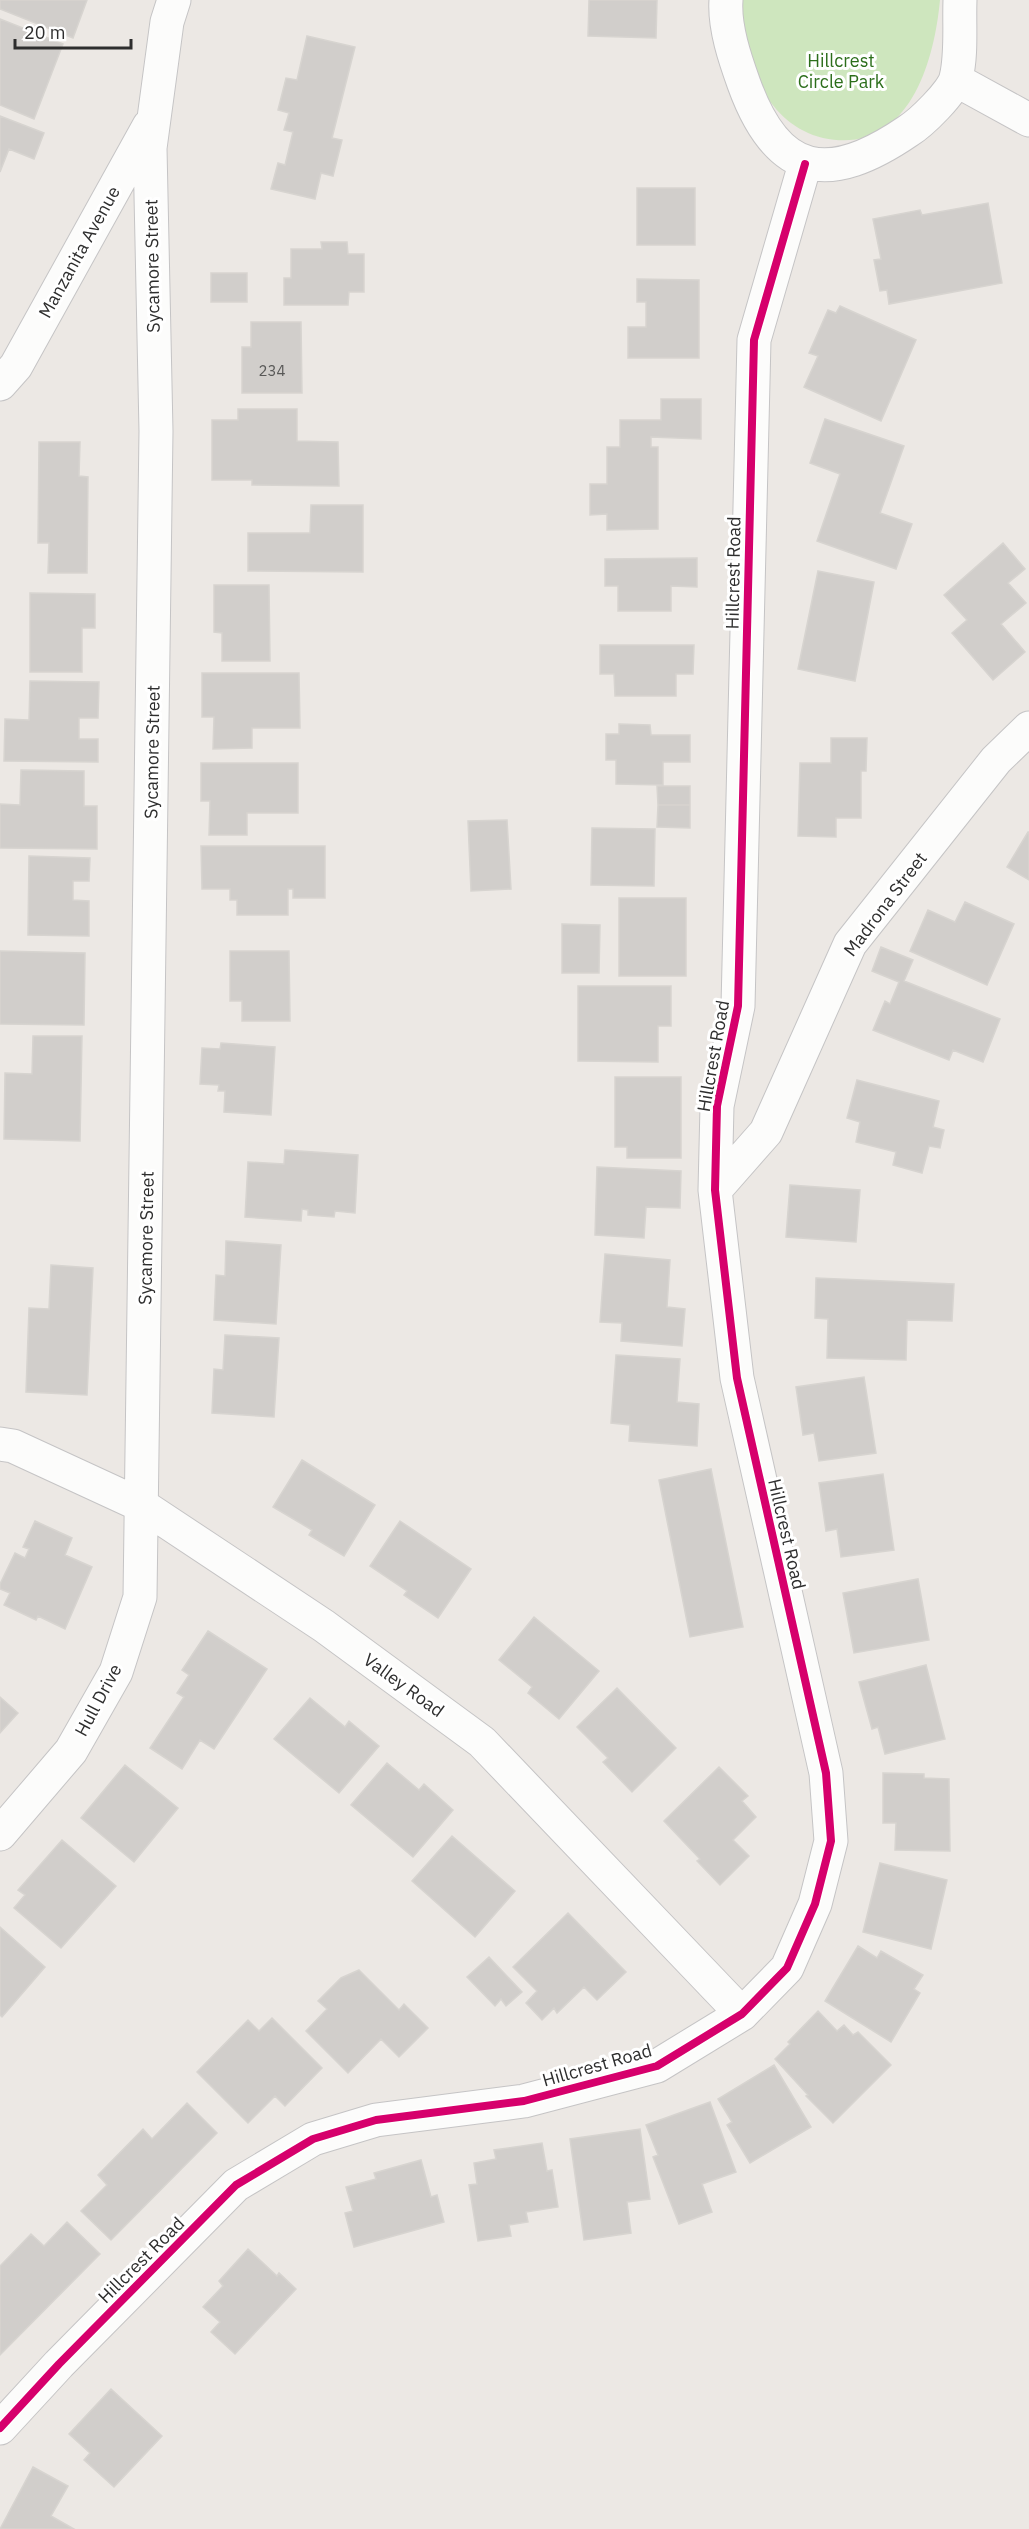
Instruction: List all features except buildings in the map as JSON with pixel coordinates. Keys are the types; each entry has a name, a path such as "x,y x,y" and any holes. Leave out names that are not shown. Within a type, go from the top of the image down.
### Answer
{"street":[{"name":"Sycamore Street","path":"143,1506 156,431 150,148 167,22 174,0"},
{"path":"726,0 736,60 755,114 778,146 805,164 830,165 879,151 925,120 956,80 960,0"},
{"path":"956,80 1029,120"},
{"name":"Manzanita Avenue","path":"0,384 16,366 154,117"},
{"name":"Hillcrest Road","path":"0,2428 59,2364 236,2185 313,2139 376,2120 525,2101 657,2066 742,2014 787,1968 814,1904 831,1842 826,1773 737,1378 715,1190 717,1106 738,1006 754,340 805,164"},
{"name":"Madrona Street","path":"715,1190 766,1132 850,944 996,760 1029,728"},
{"name":"Valley Road","path":"0,1444 13,1446 143,1506 324,1626 482,1742 742,2014"},
{"name":"Hull Drive","path":"0,1834 71,1751 116,1672 140,1597 143,1506"}],"green space":[{"name":"Hillcrest Circle Park","path":"740,0 940,0 931,52 911,100 895,119 876,133 852,140 812,135 793,125 777,111 759,84 751,64"}],"cycle path":[{"path":"0,2428 59,2364 236,2185 313,2139 376,2120 524,2101 657,2066 742,2014 787,1968 815,1904 831,1841 826,1773 737,1378 715,1190 717,1106 738,1006 754,340 805,164"}]}
